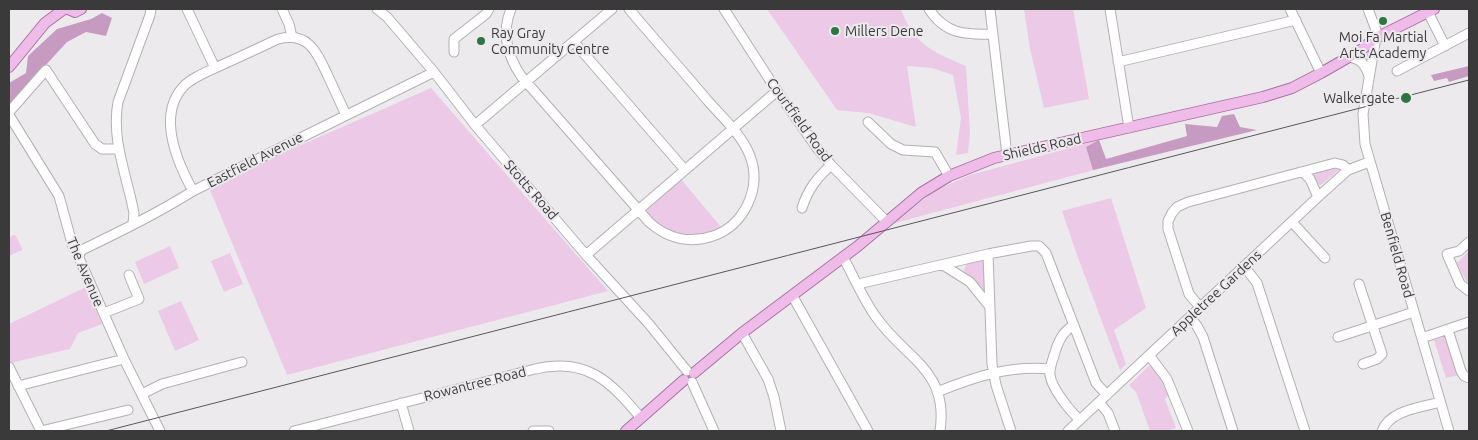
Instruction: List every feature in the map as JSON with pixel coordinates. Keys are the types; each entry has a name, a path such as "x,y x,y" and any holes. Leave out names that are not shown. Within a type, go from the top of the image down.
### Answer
{"main road":[{"path":"9,66 45,24 66,9 75,12 81,9"},
{"name":"Shields Road","path":"626,431 742,333 843,257 920,193 949,176 981,162 1007,155 1263,97 1292,88 1431,10"}],"street":[{"path":"133,223 133,207 118,150 116,120 118,102 151,9"},
{"path":"187,9 215,68"},
{"path":"282,9 289,24 292,37"},
{"name":"Stotts Road","path":"377,9 434,72 475,125 586,255 649,324 689,377 714,431"},
{"path":"454,52 454,39 486,14 489,9"},
{"path":"511,9 506,24 508,50 514,66 639,210 656,228 677,238 702,239 718,234 730,227 747,207 754,182 750,156 733,130 629,9"},
{"path":"475,125 612,9"},
{"name":"Courtfield Road","path":"724,9 777,91 817,148 831,165 887,222"},
{"path":"929,9 948,29 962,34 993,34"},
{"path":"990,9 1007,155"},
{"path":"1110,9 1129,128"},
{"path":"1290,9 1321,73"},
{"name":"Benfield Road","path":"1368,9 1376,30 1362,121 1365,144 1449,431"},
{"path":"1431,10 1445,46"},
{"path":"1118,62 1296,20"},
{"path":"1397,71 1469,33"},
{"path":"193,191 182,170 175,149 172,134 172,110 178,94 184,86 215,68 278,39 292,37 304,41 314,49 346,115"},
{"path":"574,42 685,170"},
{"path":"1349,57 1362,61 1369,76"},
{"name":"The Avenue","path":"118,150 102,149 94,144 46,70 9,114 59,196 73,247 80,252 79,258 124,360 160,431"},
{"name":"Eastfield Avenue","path":"80,252 133,223 158,213 193,191 434,72"},
{"path":"586,255 777,91"},
{"path":"868,122 891,144 903,150 936,152 949,176"},
{"name":"Appletree Gardens","path":"1068,431 1348,170 1369,162"},
{"path":"1200,307 1189,294 1168,232 1168,221 1177,207 1188,202 1338,163 1348,170"},
{"path":"802,208 806,195 814,182 831,165"},
{"path":"1303,172 1310,178 1318,197"},
{"path":"1292,222 1325,258"},
{"path":"1469,242 1460,250 1447,254 1460,284 1469,291"},
{"path":"858,284 988,254 1035,245 1042,247 1046,253 1096,383 1107,395"},
{"path":"988,254 993,372 1011,431"},
{"path":"843,257 869,308 877,319 894,340 927,371 937,392 941,410 940,431"},
{"path":"943,265 970,282 990,308"},
{"path":"1244,266 1256,283 1305,431"},
{"path":"104,314 139,299 129,275"},
{"path":"1359,284 1381,352 1381,356 1377,359 1363,364"},
{"path":"792,295 868,431"},
{"path":"1338,337 1414,312"},
{"path":"1190,317 1203,337 1233,431"},
{"path":"1422,338 1469,322"},
{"path":"1074,325 1062,335 1050,369 1050,376 1068,408 1080,420"},
{"path":"1448,330 1461,372 1469,378"},
{"path":"742,333 768,378 781,431"},
{"path":"1149,355 1167,380 1188,431"},
{"path":"18,386 124,360"},
{"path":"142,394 162,384 242,362"},
{"name":"Rowantree Road","path":"294,431 540,367 569,366 581,368 604,379 641,418"},
{"path":"9,367 41,431 128,410"},
{"path":"937,392 993,372 1050,369"},
{"path":"1099,402 1108,413 1115,431"},
{"path":"1382,431 1387,422 1396,415 1440,402"},
{"path":"401,403 408,431"},
{"path":"533,431 549,431"}],"shaded area":[{"path":"767,9 901,9 906,21 918,39 934,51 966,66 970,133 968,153 956,155 961,118 953,75 932,68 907,66 916,127 868,113 837,110"},
{"path":"1024,9 1073,9 1089,99 1044,108 1030,49"},
{"path":"102,13 112,18 106,36 86,32 67,42 9,105 9,83 26,73 28,56 57,29 91,19"},
{"path":"1469,66 1469,76 1449,82 1447,78 1434,81 1431,75"},
{"path":"431,88 608,291 287,375 210,190 253,166"},
{"path":"1234,114 1240,127 1257,130 1093,170 1086,147 1099,140 1106,159 1187,136 1185,124 1217,127 1222,116"},
{"path":"1099,140 1109,166 891,224 936,190 970,175"},
{"path":"1336,165 1339,170 1319,185 1313,175 1314,172"},
{"path":"680,178 721,227 702,235 683,235 655,222 648,215 647,208"},
{"path":"1111,198 1146,308 1114,330 1126,364 1120,370 1062,211"},
{"path":"15,235 22,250 9,256 9,238"},
{"path":"170,246 179,268 144,284 135,262"},
{"path":"1469,251 1469,283 1466,281 1457,263"},
{"path":"230,253 243,284 224,292 211,261"},
{"path":"980,259 984,262 987,290 981,291 964,271 968,263"},
{"path":"86,287 102,324 78,333 70,349 10,363 9,324"},
{"path":"181,301 199,340 175,351 158,311"},
{"path":"1447,336 1459,375 1446,378 1434,340"},
{"path":"1150,365 1160,375 1169,394 1165,399 1176,428 1167,431 1150,431 1136,392 1129,385"}],"tram line":[{"path":"106,431 1469,80"}],"place":[{"name":"Moi Fa Martial Arts Academy","path":"1383,21"},
{"name":"Millers Dene","path":"835,31"},
{"name":"Ray Gray Community Centre","path":"481,41"},
{"name":"Walkergate","path":"1406,98"}]}
